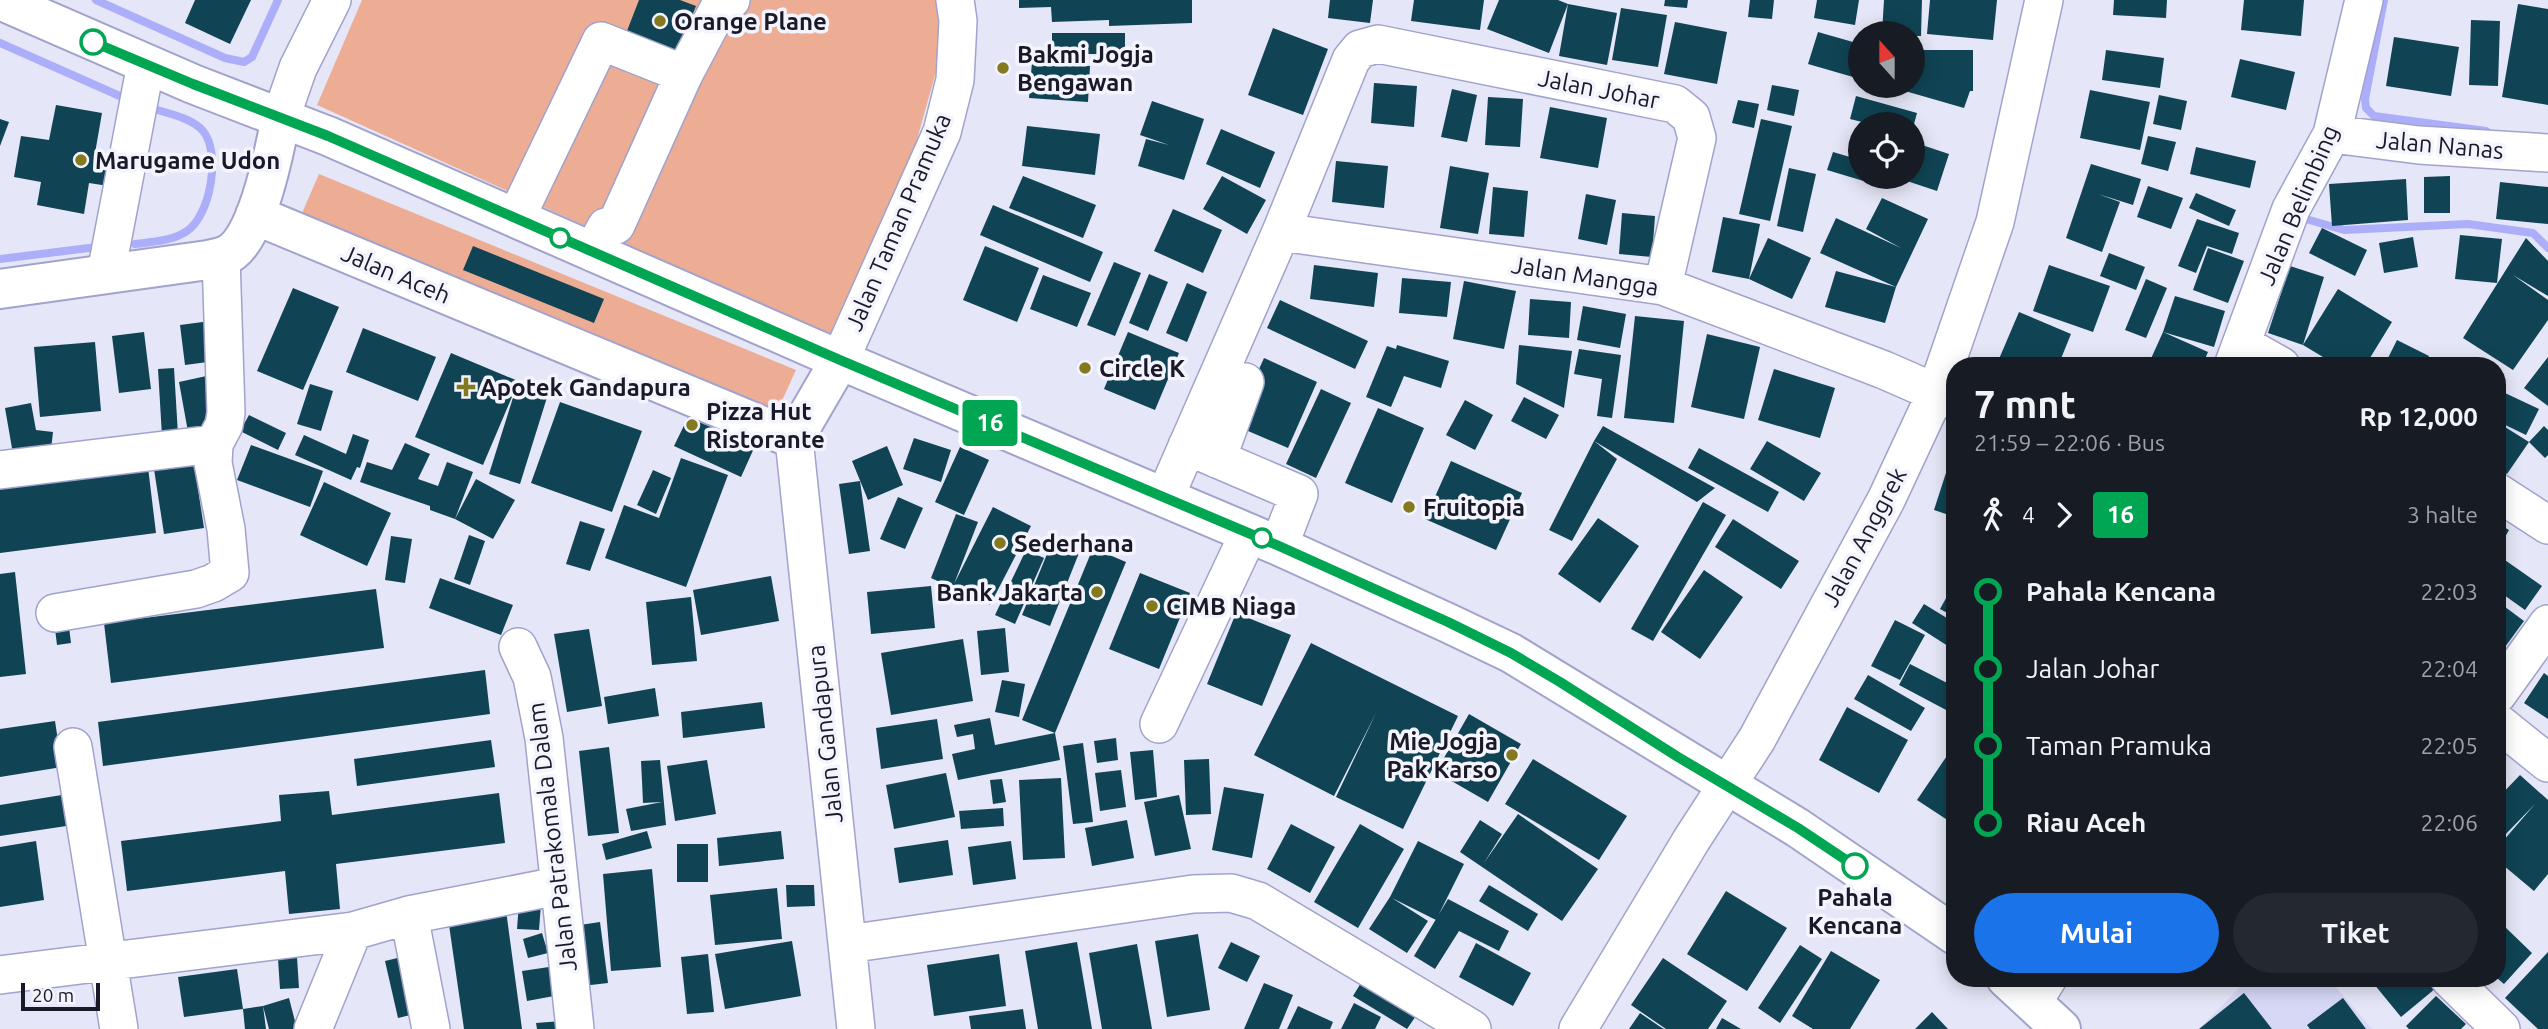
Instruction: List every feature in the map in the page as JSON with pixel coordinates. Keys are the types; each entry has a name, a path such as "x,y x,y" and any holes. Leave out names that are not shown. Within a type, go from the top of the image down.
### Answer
{"main road":[{"path":"0,1 146,64 281,117 840,360 1264,539 1511,653 1798,828 1946,929"},
{"path":"0,289 221,257 239,245 255,215 272,164 281,117"},
{"name":"Jalan Aceh","path":"255,215 794,439"},
{"path":"794,439 840,360"},
{"path":"2030,987 2061,1029"}],"street":[{"path":"281,117 298,68 332,0"},
{"path":"592,252 606,227 616,225 684,74 720,6 731,0"},
{"name":"Jalan Anggrek","path":"1956,357 1995,222 2044,0"},
{"name":"Jalan Belimbing","path":"2238,355 2287,218 2332,134 2364,0"},
{"name":"Jalan Taman Pramuka","path":"840,360 942,132 955,80 958,21 950,2"},
{"path":"516,218 601,41 684,74"},
{"name":"Jalan Johar","path":"1165,497 1202,452 1281,232 1351,61 1360,49 1378,44 1675,104 1691,117 1697,138 1663,286"},
{"path":"106,273 146,64"},
{"name":"Jalan Nanas","path":"2332,134 2419,145 2548,153"},
{"name":"Jalan Mangga","path":"1281,232 1663,286 1884,370 1945,397"},
{"path":"55,612 196,589 230,573 226,529 213,463 214,444 224,425 226,413 221,257"},
{"path":"1159,724 1264,539 1299,494 1202,452 1245,382"},
{"name":"Jalan Anggrek","path":"1578,1029 1692,839 1757,739 1945,397"},
{"name":"Jalan Gandapura","path":"794,439 856,1029"},
{"path":"0,470 214,444"},
{"path":"2506,498 2548,525"},
{"path":"2506,682 2548,624"},
{"name":"Jalan Patrakomala Dalam","path":"519,647 532,677 544,738 575,1029"},
{"path":"2506,729 2548,762"},
{"path":"73,747 119,1029"},
{"path":"0,975 353,931 409,915 558,886"},
{"path":"848,944 1193,894 1230,893 1258,901 1472,1029"},
{"path":"409,915 431,1029"},
{"path":"313,1029 353,931"},
{"path":"2458,987 2501,1029"}],"shaded area":[{"path":"362,0 940,0 939,61 905,182 830,336 317,105"},
{"path":"319,174 796,370 775,416 299,220"},
{"path":"2240,987 2336,987 2372,1029 2199,1029"}],"building":[{"path":"195,0 251,0 230,44 185,23"},
{"name":"Orange Plane","path":"639,0 680,0 696,6 676,55 625,36"},
{"path":"1019,0 1192,0 1192,23 1109,26 1109,20 1052,22 1051,7 1019,8"},
{"path":"1330,0 1373,0 1370,23 1328,18"},
{"path":"1414,0 1484,0 1480,30 1411,21"},
{"path":"1499,0 1558,0 1568,4 1549,53 1487,29"},
{"path":"1665,0 1688,0 1687,8 1664,6"},
{"path":"1750,0 1774,0 1772,19 1748,17"},
{"path":"1817,0 1859,0 1856,21 1848,21 1848,24 1814,18"},
{"path":"1884,0 1922,0 1921,21 1883,21"},
{"path":"1930,0 1997,0 1993,40 1927,34"},
{"path":"2114,0 2167,0 2166,18 2113,15"},
{"path":"2244,0 2304,0 2301,36 2241,30"},
{"path":"1568,4 1617,13 1607,65 1559,56"},
{"path":"2518,4 2548,9 2548,105 2502,97"},
{"path":"1621,8 1667,15 1658,67 1612,60"},
{"path":"2471,20 2500,21 2498,86 2469,85"},
{"path":"1675,22 1727,32 1717,84 1664,74"},
{"path":"1273,28 1328,49 1303,115 1248,95"},
{"path":"1818,32 1848,41 1848,76 1808,64"},
{"path":"1052,33 1125,33 1125,54 1052,54"},
{"path":"2394,37 2459,47 2451,96 2386,86"},
{"path":"1925,50 1973,50 1973,91 1970,91 1964,108 1925,97"},
{"path":"2106,50 2164,58 2160,88 2102,80"},
{"path":"2240,59 2295,72 2286,110 2231,97"},
{"path":"1032,62 1090,66 1088,102 1029,98"},
{"path":"1374,83 1417,86 1414,127 1371,123"},
{"path":"1772,85 1799,90 1794,116 1767,110"},
{"path":"1452,89 1477,95 1467,142 1441,137"},
{"path":"2090,90 2150,102 2140,150 2080,138"},
{"path":"2159,95 2187,101 2181,130 2153,124"},
{"path":"1488,97 1523,99 1520,147 1485,145"},
{"path":"1855,98 1863,98 1913,112 1852,112"},
{"path":"1738,100 1759,104 1754,128 1732,123"},
{"path":"1152,101 1204,119 1184,180 1138,166 1146,139 1169,145 1140,135"},
{"path":"56,105 102,113 94,159 119,163 115,187 89,183 84,214 37,205 41,182 14,177 21,136 49,140"},
{"path":"1550,107 1607,118 1598,168 1540,158"},
{"path":"0,119 9,122 0,146"},
{"path":"1761,119 1792,126 1770,221 1739,214"},
{"path":"1027,126 1100,134 1095,175 1022,166"},
{"path":"1221,129 1275,152 1260,188 1206,164"},
{"path":"2148,136 2176,142 2168,171 2141,164"},
{"path":"1925,146 1949,154 1937,191 1925,187"},
{"path":"2196,147 2256,161 2250,188 2190,174"},
{"path":"1833,152 1848,156 1848,176 1827,170"},
{"path":"1336,161 1388,166 1384,208 1332,202"},
{"path":"2091,164 2141,179 2133,205 2098,194 2120,202 2102,252 2066,238"},
{"path":"1450,166 1489,173 1478,234 1440,228"},
{"path":"1789,168 1816,174 1803,232 1777,226"},
{"path":"1023,176 1096,205 1083,238 1009,208"},
{"path":"1222,176 1266,200 1247,234 1203,209"},
{"path":"2450,176 2450,213 2424,213 2424,177"},
{"path":"2406,179 2408,220 2332,226 2329,184"},
{"path":"2500,182 2548,187 2548,224 2496,219"},
{"path":"2148,186 2183,198 2171,229 2137,217"},
{"path":"1493,187 1528,191 1524,237 1489,234"},
{"path":"2196,193 2236,210 2229,226 2189,208"},
{"path":"1586,194 1616,200 1607,245 1578,239"},
{"path":"1882,198 1928,219 1896,287 1820,253 1836,218 1901,248 1866,229"},
{"path":"993,205 1103,252 1090,282 980,235"},
{"path":"1173,209 1222,230 1203,273 1154,251"},
{"path":"1622,213 1655,216 1652,257 1619,254"},
{"path":"1723,217 1760,224 1749,279 1712,272"},
{"path":"2197,219 2239,233 2232,254 2207,246 2196,273 2178,266"},
{"path":"2322,228 2367,250 2355,276 2309,253"},
{"path":"2460,235 2502,239 2497,283 2455,279"},
{"path":"2413,237 2418,267 2384,273 2379,243"},
{"path":"1768,238 1811,258 1792,299 1749,279"},
{"path":"2526,238 2548,261 2548,296 2513,275 2548,300 2548,320 2513,370 2506,366 2506,357 2493,357 2463,338"},
{"path":"473,246 604,299 594,323 463,270"},
{"path":"985,246 1039,268 1017,322 963,300"},
{"path":"2208,248 2244,261 2228,303 2193,290"},
{"path":"2109,253 2145,267 2136,290 2100,276"},
{"path":"1114,262 1141,273 1115,336 1087,325"},
{"path":"1314,265 1378,273 1374,307 1310,299"},
{"path":"2049,265 2110,286 2093,332 2033,311"},
{"path":"2290,266 2324,277 2303,345 2268,333"},
{"path":"1836,271 1896,287 1885,323 1825,307"},
{"path":"1149,274 1168,282 1148,331 1129,323"},
{"path":"1043,275 1091,293 1077,327 1030,309"},
{"path":"1402,278 1451,282 1447,317 1399,313"},
{"path":"2146,279 2167,288 2146,338 2125,330"},
{"path":"1464,281 1516,291 1504,349 1453,339"},
{"path":"1187,283 1207,292 1187,342 1166,333"},
{"path":"293,288 339,307 303,390 257,371"},
{"path":"2338,289 2392,322 2371,357 2323,357 2303,345"},
{"path":"2175,296 2225,311 2214,347 2163,332"},
{"path":"1530,299 1571,302 1569,338 1528,335"},
{"path":"1280,300 1368,341 1355,369 1267,328"},
{"path":"1583,306 1626,314 1620,348 1577,340"},
{"path":"2019,312 2071,334 2062,357 2000,357"},
{"path":"1635,316 1684,321 1674,423 1624,418"},
{"path":"218,320 223,360 185,365 180,325"},
{"path":"363,328 436,357 418,401 346,372"},
{"path":"144,332 151,389 119,393 112,336"},
{"path":"1128,332 1179,353 1155,410 1104,389"},
{"path":"2163,332 2208,352 2206,357 2152,357"},
{"path":"1707,334 1760,347 1744,419 1691,407"},
{"path":"2397,340 2429,356 2428,357 2388,357"},
{"path":"95,342 101,411 40,417 34,347"},
{"path":"1397,345 1449,361 1441,388 1404,376 1391,407 1366,397 1387,346 1396,349"},
{"path":"1519,345 1572,351 1564,408 1516,384"},
{"path":"1579,349 1621,355 1612,418 1597,416 1602,379 1574,374"},
{"path":"451,353 549,391 520,484 489,474 517,385 483,465 415,437"},
{"path":"2548,357 2548,406 2524,388"},
{"path":"1264,358 1317,382 1288,448 1234,425"},
{"path":"174,368 178,435 162,436 158,369"},
{"path":"1774,369 1835,388 1820,438 1758,420"},
{"path":"211,375 221,426 188,432 179,382"},
{"path":"310,384 333,391 321,431 297,424"},
{"path":"1321,389 1351,403 1316,478 1286,464"},
{"path":"2506,393 2539,409 2526,435 2506,425"},
{"path":"1524,397 1559,415 1546,439 1511,421"},
{"path":"1465,400 1493,415 1475,450 1446,435"},
{"path":"560,402 642,431 612,512 531,483"},
{"path":"31,403 36,430 53,432 51,450 13,454 5,408"},
{"path":"694,405 760,435 741,477 674,446"},
{"path":"1378,408 1424,428 1392,503 1345,483"},
{"path":"249,415 286,433 278,450 240,431"},
{"path":"1603,426 1715,488 1697,502 1594,441"},
{"path":"2544,426 2548,430 2548,455 2545,458 2529,442"},
{"path":"2506,428 2529,442 2506,473"},
{"path":"353,434 369,440 360,468 357,467 351,480 295,455 304,435 346,454"},
{"path":"914,438 951,450 941,482 903,469"},
{"path":"1594,441 1617,459 1572,541 1549,530"},
{"path":"1767,441 1821,473 1804,501 1750,469"},
{"path":"405,443 430,454 418,479 438,486 447,462 473,472 455,519 430,510 430,506 360,482 367,462 392,470"},
{"path":"251,445 323,471 310,507 237,480"},
{"path":"887,446 903,485 868,500 852,461"},
{"path":"960,447 989,460 964,515 935,502"},
{"path":"1699,448 1779,492 1768,512 1688,468"},
{"path":"192,450 204,528 164,534 152,456"},
{"path":"681,458 728,475 686,587 605,558 624,505 659,518"},
{"path":"147,459 156,533 0,553 0,478"},
{"path":"1451,461 1522,493 1496,550 1425,519"},
{"path":"653,470 671,478 656,514 637,505"},
{"path":"1946,473 1946,514 1934,510"},
{"path":"476,479 515,500 493,539 455,519"},
{"path":"860,481 870,551 849,554 839,484"},
{"path":"324,482 391,513 367,566 300,535"},
{"path":"898,497 923,508 905,549 880,539"},
{"path":"1703,502 1726,515 1653,641 1631,629"},
{"path":"993,507 1031,526 990,605 931,578 956,514 978,522 954,584"},
{"path":"1598,518 1639,546 1600,603 1558,574"},
{"path":"1733,519 1799,561 1781,589 1715,547"},
{"path":"580,521 605,529 590,571 566,564"},
{"path":"469,535 485,541 470,585 454,579"},
{"path":"391,536 412,539 405,583 385,580"},
{"path":"1054,537 1081,548 1050,626 1022,615"},
{"path":"1093,548 1126,562 1055,733 1022,720"},
{"path":"1026,550 1044,558 1015,624 995,615"},
{"path":"2506,561 2542,586 2525,610 2506,596"},
{"path":"1704,570 1743,597 1700,659 1661,632"},
{"path":"15,572 26,674 0,677 0,574"},
{"path":"1140,573 1190,593 1159,669 1109,649"},
{"path":"771,576 779,621 701,635 693,590"},
{"path":"440,578 513,605 501,635 429,608"},
{"path":"931,586 935,628 871,634 867,592"},
{"path":"376,589 384,648 111,683 104,623"},
{"path":"691,597 697,661 652,665 646,602"},
{"path":"1946,598 1946,612 1940,609"},
{"path":"1924,604 1946,617 1946,645 1912,623"},
{"path":"2506,608 2524,621 2506,646"},
{"path":"1236,613 1291,635 1262,706 1207,684"},
{"path":"68,619 71,643 57,645 54,621"},
{"path":"1895,620 1925,635 1900,680 1871,666"},
{"path":"1005,628 1009,672 981,675 977,631"},
{"path":"589,629 602,706 567,712 554,634"},
{"path":"963,639 973,701 891,715 881,653"},
{"path":"1311,643 1458,716 1403,829 1336,797 1376,713 1334,796 1254,755"},
{"path":"1910,664 1946,682 1946,710 1899,685"},
{"path":"485,670 490,714 103,766 98,722"},
{"path":"2544,673 2548,676 2548,719 2524,703"},
{"path":"1868,675 1925,708 1911,731 1854,699"},
{"path":"1002,680 1025,684 1019,717 995,712"},
{"path":"655,688 659,716 608,724 604,697"},
{"path":"762,702 765,728 683,738 681,712"},
{"path":"1847,707 1908,740 1879,793 1819,760"},
{"path":"1469,714 1521,744 1488,802 1436,772"},
{"path":"990,718 995,745 1055,733 1060,760 958,780 952,754 975,749 973,734 957,737 954,725"},
{"path":"937,719 943,759 881,769 876,728"},
{"path":"55,721 62,767 0,777 0,729"},
{"path":"1116,738 1118,760 1097,763 1094,741"},
{"path":"491,740 495,767 357,786 354,759"},
{"path":"1083,743 1093,822 1073,824 1063,746"},
{"path":"609,747 619,833 588,836 579,751"},
{"path":"1153,750 1157,797 1135,800 1130,752"},
{"path":"1946,757 1946,819 1917,800"},
{"path":"1209,759 1211,814 1186,815 1184,760"},
{"path":"1533,759 1627,816 1599,860 1505,804"},
{"path":"660,760 666,825 631,831 626,809 662,802 643,803 641,761"},
{"path":"707,760 716,814 675,821 667,766"},
{"path":"1121,770 1126,807 1100,811 1095,773"},
{"path":"946,773 955,817 894,829 886,785"},
{"path":"2520,775 2548,800 2548,874 2534,891 2506,868 2506,838 2535,804 2506,834 2506,790"},
{"path":"1061,778 1065,858 1023,860 1019,780"},
{"path":"1002,779 1006,802 993,804 990,780"},
{"path":"1224,787 1264,794 1252,858 1212,850"},
{"path":"329,791 332,815 499,793 505,843 336,864 340,909 289,914 285,871 127,891 121,841 281,821 279,795"},
{"path":"68,794 73,825 0,836 0,805"},
{"path":"1179,795 1191,849 1155,856 1144,802"},
{"path":"1003,808 1004,826 961,829 959,811"},
{"path":"1518,814 1598,869 1562,921 1460,852 1480,820 1502,834 1484,863"},
{"path":"1127,820 1134,858 1092,866 1085,828"},
{"path":"1291,824 1335,847 1310,893 1267,869"},
{"path":"1360,824 1404,849 1358,928 1314,902"},
{"path":"647,831 652,848 606,860 602,844"},
{"path":"781,831 784,859 719,866 717,838"},
{"path":"948,840 953,875 899,883 894,848"},
{"path":"36,841 44,900 0,907 0,847"},
{"path":"1011,841 1016,879 973,885 968,847"},
{"path":"1418,841 1464,864 1436,920 1392,898 1428,921 1407,953 1369,929 1390,897"},
{"path":"677,844 708,844 708,882 677,882"},
{"path":"652,869 661,967 611,971 603,874"},
{"path":"786,885 814,885 815,906 787,907"},
{"path":"1489,885 1538,914 1528,931 1479,901"},
{"path":"777,888 782,939 715,945 710,895"},
{"path":"1726,891 1787,928 1747,991 1687,954"},
{"path":"1448,899 1509,931 1499,951 1459,931 1435,969 1414,956"},
{"path":"505,903 522,1029 464,1029 447,911"},
{"path":"519,903 541,904 539,930 517,929"},
{"path":"600,922 608,983 582,986 573,926"},
{"path":"2506,928 2532,953 2506,982"},
{"path":"542,933 548,953 528,958 523,939"},
{"path":"1198,934 1210,1010 1167,1017 1155,941"},
{"path":"792,941 801,996 725,1009 715,954"},
{"path":"1077,942 1092,1029 1038,1029 1025,951"},
{"path":"1231,942 1260,956 1247,982 1218,968"},
{"path":"1476,943 1531,973 1513,1006 1459,977"},
{"path":"1137,944 1152,1029 1102,1029 1089,953"},
{"path":"1800,945 1822,959 1780,1023 1758,1008"},
{"path":"1831,951 1880,980 1850,1029 1813,1029 1792,1016"},
{"path":"2548,952 2548,1029 2538,1029 2505,998"},
{"path":"414,954 427,1011 398,1018 385,961"},
{"path":"708,954 714,1012 687,1014 681,957"},
{"path":"999,954 1006,1006 934,1016 927,965"},
{"path":"297,957 299,988 280,989 278,959"},
{"path":"1663,958 1727,1001 1708,1029 1666,1029 1631,1005"},
{"path":"549,967 554,996 527,1001 522,971"},
{"path":"237,969 243,1009 184,1017 178,977"},
{"path":"1367,973 1422,1007 1407,1029 1353,996"},
{"path":"1264,983 1293,995 1279,1029 1244,1029"},
{"path":"2376,987 2435,987 2436,988 2401,1017"},
{"path":"2244,993 2272,1029 2199,1029"},
{"path":"2436,996 2466,1024 2461,1029 2409,1029 2406,1026"},
{"path":"289,998 297,1029 269,1029 263,1006"},
{"path":"2343,998 2366,1029 2310,1029 2307,1025"},
{"path":"1354,1003 1381,1017 1375,1029 1341,1029"},
{"path":"263,1006 266,1029 245,1029 243,1009"},
{"path":"1298,1006 1333,1022 1330,1029 1287,1029"},
{"path":"1023,1009 1026,1029 971,1029 969,1016"},
{"path":"1932,1012 1948,1029 1915,1029"},
{"path":"1640,1013 1659,1026 1664,1029 1629,1029"},
{"path":"1722,1018 1741,1029 1716,1029"},
{"path":"562,1021 563,1029 537,1029 536,1023"}],"waterway":[{"path":"96,0 225,58 244,62 252,57 278,0"},
{"path":"2384,0 2365,99 2366,108 2374,116 2486,131"},
{"path":"0,43 122,97"},
{"path":"135,244 169,239 187,231 202,212 211,183 211,153 203,131 185,119 148,107"},
{"path":"2299,217 2344,230 2468,224 2533,233 2548,248"},
{"path":"0,259 97,247"}],"bus line":[{"name":"16","path":"93,42 328,136 840,360 1279,546 1448,622 1511,653 1560,682 1855,866"}],"place":[{"name":"Orange Plane","path":"660,21"},
{"name":"Bakmi Jogja Bengawan","path":"1003,68"},
{"name":"Marugame Udon","path":"81,160"},
{"name":"Circle K","path":"1085,368"},
{"name":"Apotek Gandapura","path":"466,387"},
{"name":"Pizza Hut Ristorante","path":"692,425"},
{"name":"Fruitopia","path":"1409,507"},
{"name":"Sederhana","path":"1000,543"},
{"name":"Bank Jakarta","path":"1097,592"},
{"name":"CIMB Niaga","path":"1152,606"},
{"name":"Mie Jogja Pak Karso","path":"1512,755"},
{"name":"Pahala Kencana","path":"1855,866"}]}
